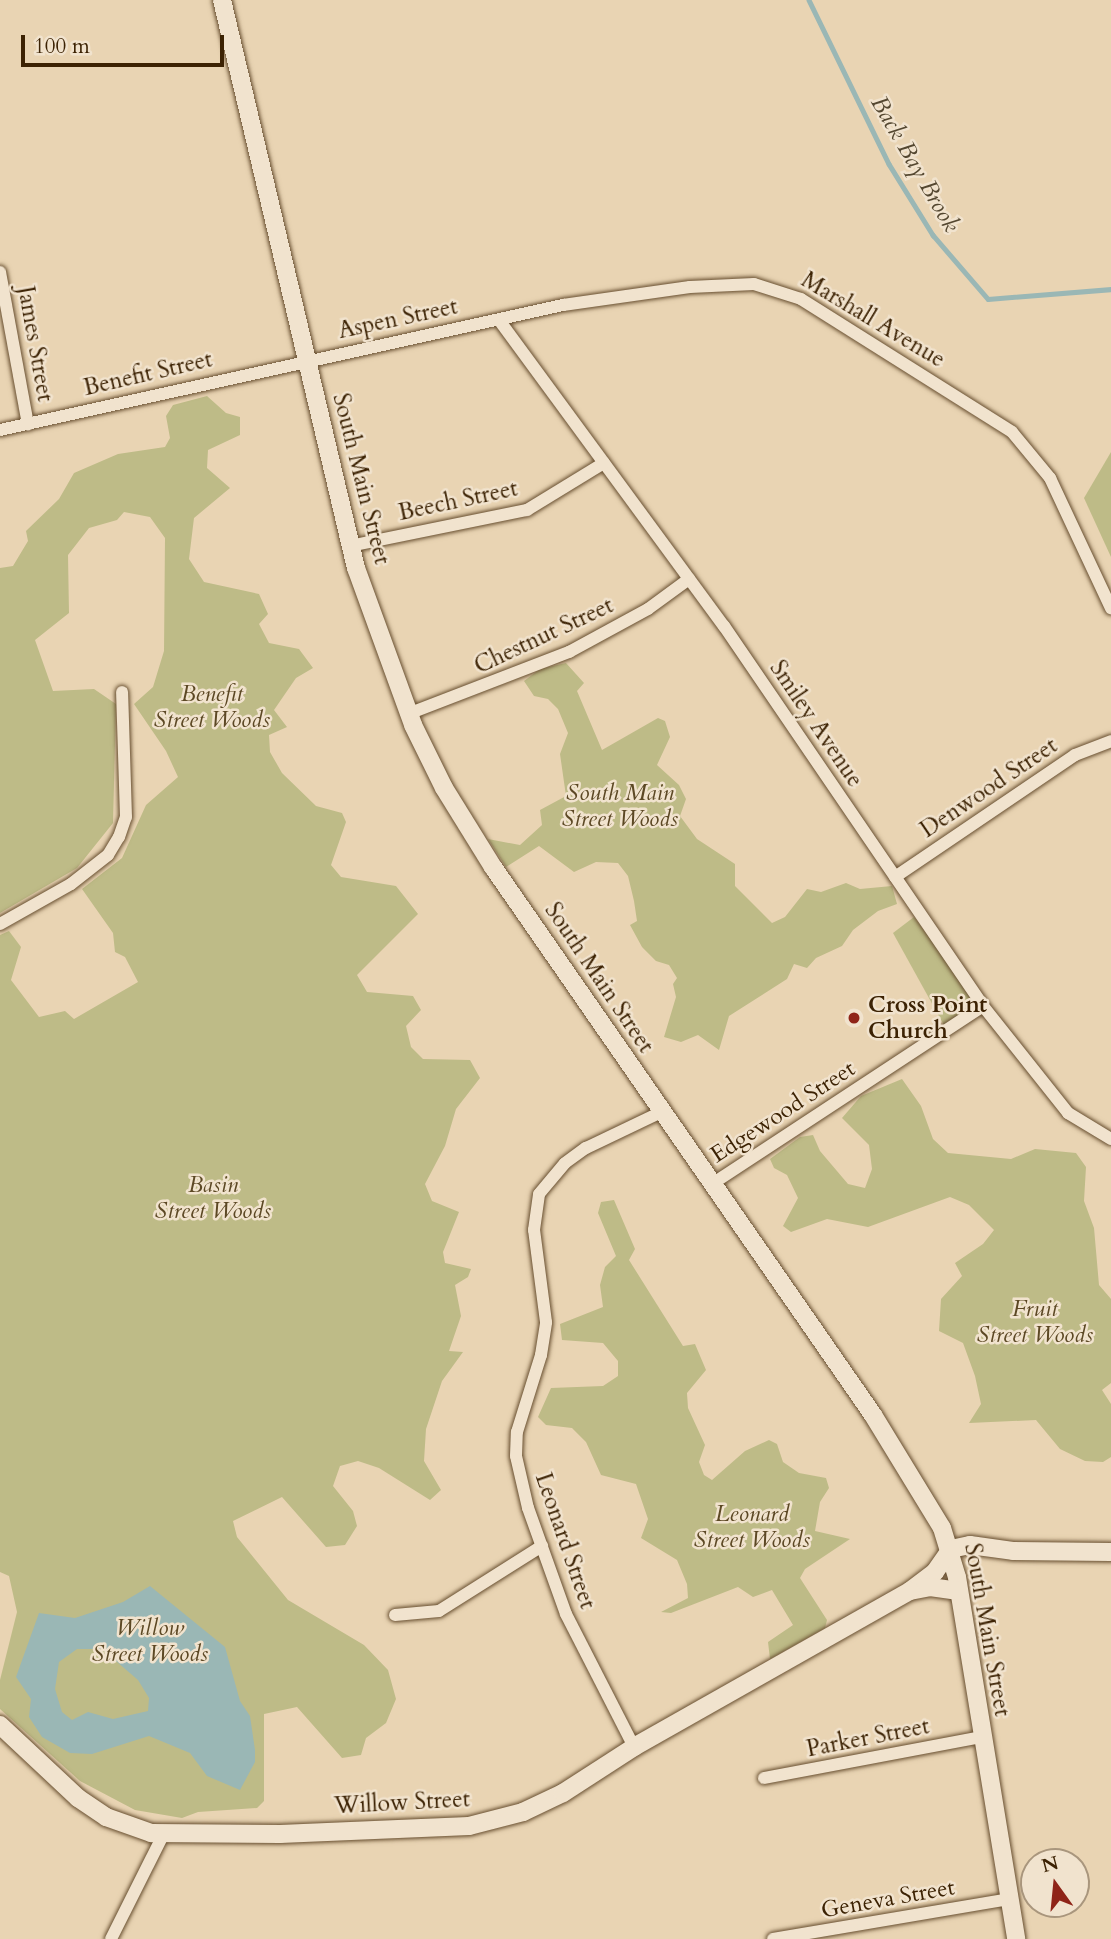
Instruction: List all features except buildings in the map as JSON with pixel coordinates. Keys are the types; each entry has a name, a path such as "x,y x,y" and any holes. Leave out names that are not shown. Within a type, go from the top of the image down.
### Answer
{"main road":[{"name":"South Main Street","path":"222,0 350,546 408,714 473,835 909,1470 951,1549 980,1737 1016,1939"},
{"path":"951,1549 970,1545 1013,1551 1111,1552"},
{"name":"Willow Street","path":"0,1725 78,1798 106,1817 164,1833 280,1834 469,1826 539,1805 634,1747 910,1591 935,1572 951,1549"},
{"path":"910,1591 930,1587 959,1591"}],"street":[{"name":"James Street","path":"0,272 28,424"},
{"name":"Marshall Avenue","path":"499,320 563,305 729,283 775,287 801,299 992,418 1028,446 1050,478 1111,608"},
{"name":"Aspen Street","path":"306,360 499,320"},
{"name":"Smiley Avenue","path":"499,320 689,579 983,1006 1068,1114 1111,1139"},
{"name":"Benefit Street","path":"0,430 306,360"},
{"name":"Beech Street","path":"350,546 527,510 604,463"},
{"name":"Chestnut Street","path":"408,714 569,652 648,609 689,579"},
{"path":"0,924 79,878 108,855 119,837 126,817 122,692"},
{"name":"Denwood Street","path":"895,877 1075,755 1111,741"},
{"name":"Edgewood Street","path":"712,1184 983,1006"},
{"name":"Leonard Street","path":"634,1747 566,1614 542,1546 516,1456 517,1433 541,1355 546,1322 534,1230 537,1203 549,1179 565,1163 661,1112"},
{"path":"395,1615 439,1611 542,1546"},
{"name":"Parker Street","path":"764,1778 980,1737"},
{"path":"111,1939 164,1833"},
{"name":"Geneva Street","path":"773,1939 1009,1899"}],"green space":[{"path":"207,396 226,413 240,417 240,435 208,450 207,468 230,488 194,518 189,559 204,582 259,594 268,614 259,624 269,643 299,649 313,668 296,678 274,710 287,727 269,735 270,752 282,773 316,806 342,813 346,822 331,865 341,877 396,886 418,914 357,975 367,992 413,996 421,1010 406,1026 411,1047 423,1059 470,1060 480,1078 456,1109 445,1146 425,1184 432,1201 459,1212 443,1252 445,1263 471,1269 468,1277 455,1285 461,1316 449,1351 463,1352 442,1381 426,1429 424,1461 441,1490 430,1500 379,1468 358,1461 340,1466 333,1486 353,1511 357,1526 345,1545 326,1547 282,1497 233,1521 237,1537 288,1600 364,1645 388,1670 396,1699 386,1723 366,1738 361,1755 342,1758 297,1707 264,1714 264,1801 257,1808 198,1812 182,1818 135,1810 80,1781 0,1709 0,1680 17,1612 9,1576 0,1572 0,935 9,931 21,947 11,980 39,1017 65,1011 74,1019 138,982 125,957 115,952 113,933 82,889 122,858 146,805 178,777 166,751 134,704 153,687 164,651 165,538 150,517 124,512 117,520 89,528 68,555 69,613 35,640 53,691 94,689 116,704 113,823 77,868 0,913 0,568 13,566 28,541 26,531 59,499 74,473 118,454 165,447 170,438 166,416 173,405"},
{"path":"1111,452 1111,557 1084,498"},
{"name":"South Main Street Woods","path":"566,663 584,683 577,691 602,750 658,718 665,721 670,737 657,765 679,785 686,799 680,816 697,839 735,864 735,886 772,923 785,917 807,889 821,892 846,883 860,889 892,886 897,904 878,911 853,930 842,946 816,958 807,968 794,964 787,979 729,1016 719,1050 698,1035 681,1042 664,1037 676,997 673,984 677,978 669,965 656,961 642,947 630,925 637,921 634,901 628,876 618,863 596,862 574,872 539,846 506,867 488,839 520,845 542,825 540,810 566,796 560,754 568,733 558,709 548,699 534,696 524,681 540,669"},
{"path":"914,917 974,997 974,1006 945,1027 893,933"},
{"name":"Fruit Street Woods","path":"902,1079 921,1106 933,1139 948,1153 1011,1159 1035,1149 1076,1153 1086,1167 1084,1201 1094,1228 1099,1285 1111,1299 1111,1383 1102,1390 1111,1404 1111,1457 1103,1462 1085,1461 1060,1449 1036,1420 969,1423 981,1404 975,1376 963,1343 939,1331 941,1299 962,1276 955,1263 983,1244 994,1230 969,1205 950,1197 868,1227 827,1219 791,1232 783,1226 798,1198 787,1175 774,1168 770,1159 800,1137 813,1135 820,1151 848,1184 865,1188 872,1169 869,1145 842,1118 861,1096"},
{"name":"Leonard Street Woods","path":"614,1200 635,1249 629,1260 683,1346 695,1344 706,1370 687,1393 688,1408 705,1445 699,1462 704,1475 712,1480 745,1451 769,1440 777,1444 783,1462 799,1473 826,1478 829,1488 820,1502 815,1531 850,1539 805,1569 800,1578 827,1620 825,1628 770,1659 768,1642 793,1625 772,1590 753,1597 738,1587 671,1613 661,1612 688,1598 687,1584 677,1560 641,1538 648,1519 636,1484 601,1475 586,1442 572,1428 546,1425 538,1417 551,1388 603,1386 618,1376 618,1361 603,1343 562,1340 560,1324 603,1307 600,1285 605,1267 616,1256 598,1213 601,1202"}],"water":[{"path":"150,1586 225,1647 240,1701 250,1716 255,1750 255,1762 240,1790 207,1776 190,1753 149,1736 92,1754 70,1753 42,1737 29,1717 31,1699 16,1677 39,1613 75,1618 123,1602","holes":["77,1649 102,1649 138,1680 149,1698 148,1711 113,1719 88,1712 72,1720 62,1712 55,1689 59,1662"]}],"waterway":[{"name":"Back Bay Brook","path":"809,0 889,164 933,235 988,299 1111,289"}],"place":[{"name":"Cross Point Church","path":"854,1018"}],"park label":[{"name":"Benefit Street Woods","path":"212,707"},
{"name":"Basin Street Woods","path":"213,1198"},
{"name":"Willow Street Woods","path":"150,1641"}]}
